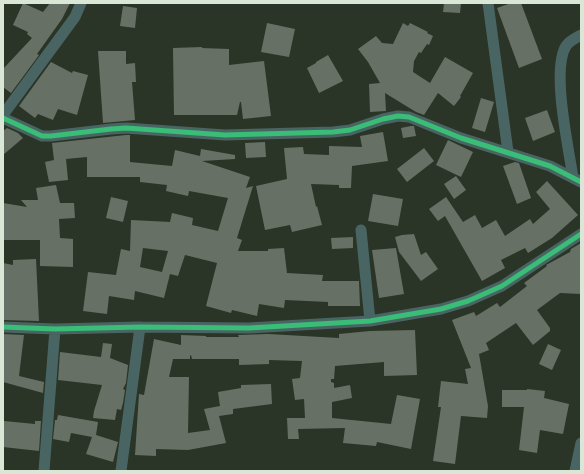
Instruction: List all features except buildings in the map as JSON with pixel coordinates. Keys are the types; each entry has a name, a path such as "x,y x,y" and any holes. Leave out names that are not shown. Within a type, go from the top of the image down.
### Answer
{"street":[{"path":"3,115 75,17 81,3"},
{"path":"488,3 508,152"},
{"path":"577,180 561,101 561,63 566,46 574,38 581,35"},
{"path":"3,118 42,136 51,136 126,128 225,135 333,132 350,130 383,118 398,116 409,117 461,138 550,166 577,180"},
{"path":"361,230 370,321"},
{"path":"3,327 55,329 140,327 249,328 370,321 441,309 468,301 502,286 581,234"},
{"path":"121,471 140,327"},
{"path":"44,471 55,329"},
{"path":"575,471 581,443"}],"cycle path":[{"path":"3,118 42,136 51,136 126,128 225,135 333,132 350,130 383,119 398,116 409,117 461,138 550,166 581,182"},
{"path":"3,327 55,329 140,327 249,328 370,321 441,309 468,301 502,286 581,234"}]}
